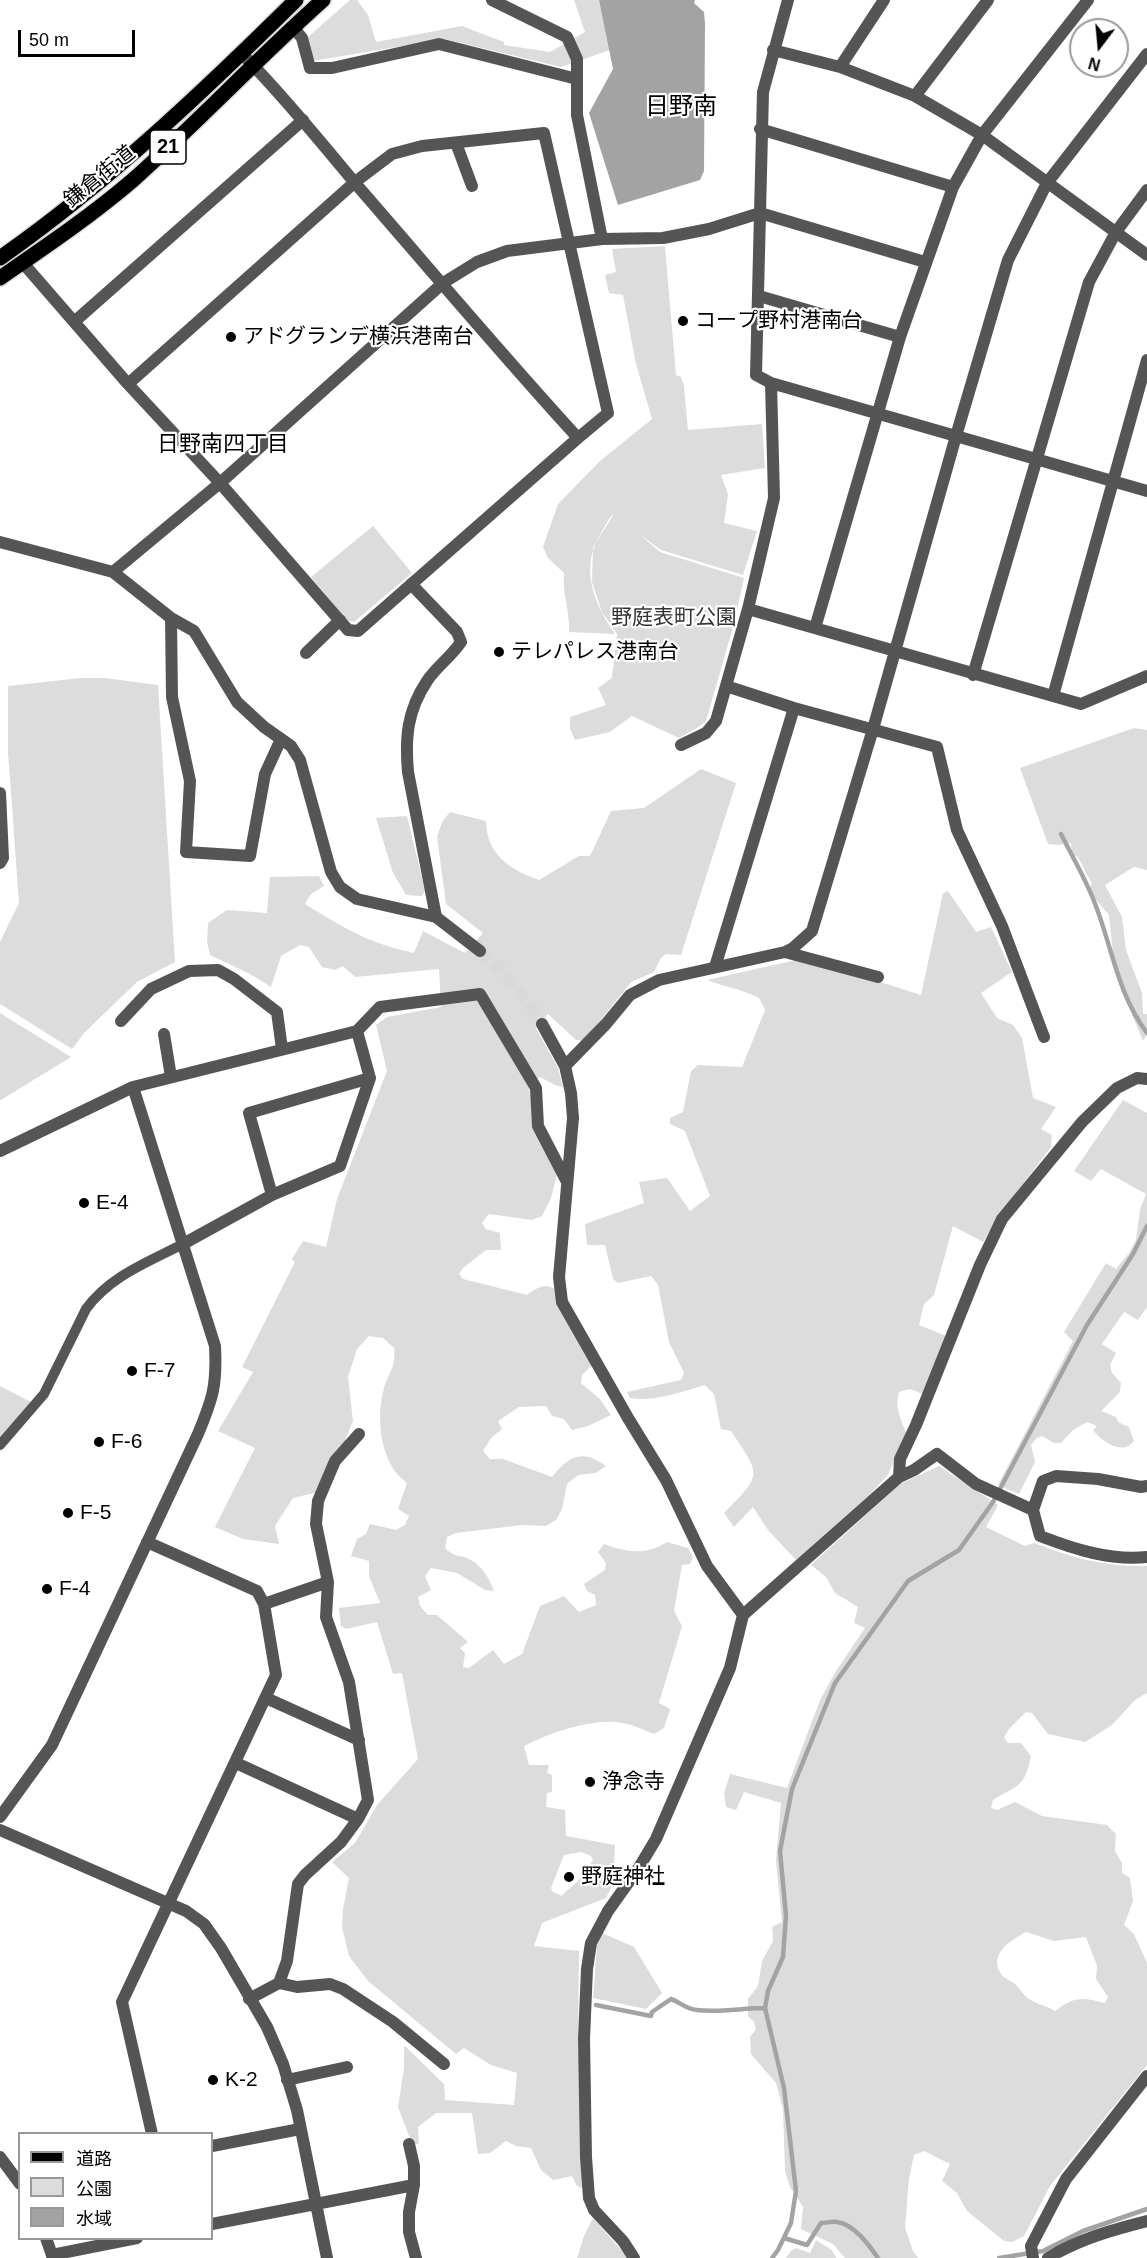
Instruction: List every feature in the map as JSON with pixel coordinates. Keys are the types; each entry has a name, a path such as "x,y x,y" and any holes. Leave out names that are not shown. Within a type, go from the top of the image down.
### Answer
{"main road":[{"name":"鎌倉街道","path":"0,258 68,208 118,166 242,54 296,0"},
{"name":"鎌倉街道","path":"0,278 131,181 323,0"}],"street":[{"path":"492,0 567,37 578,59 577,115 602,239"},
{"path":"788,0 763,92 760,129 756,375 771,384 1147,491"},
{"path":"840,67 884,0"},
{"path":"915,96 988,0"},
{"path":"815,627 900,336 953,187 982,135 1088,0"},
{"path":"293,27 302,38 310,68 332,68 439,44 577,78"},
{"path":"773,50 840,67 915,96 982,135 1147,255"},
{"path":"242,54 303,120 480,329 578,438"},
{"path":"565,1066 606,1024 630,995 659,980 785,952 793,948 812,930 873,729 1008,260 1047,183 1147,54"},
{"path":"74,322 303,120"},
{"path":"760,129 953,187"},
{"path":"23,262 128,384 220,483 348,630 358,631 608,413 544,133 422,146 392,154 355,182 128,384"},
{"path":"456,143 472,186"},
{"path":"973,675 1089,282 1116,232 1147,190"},
{"path":"113,572 220,483 443,283 477,262 507,251 568,243 602,239 663,238 710,229 760,213 925,262"},
{"path":"759,296 900,336"},
{"path":"1053,696 1147,360"},
{"path":"681,745 706,733 716,721 748,609 774,498 771,384"},
{"path":"0,542 113,572 171,618 195,632 237,702 291,746 300,760 331,872 340,886 357,899 436,917 480,951"},
{"path":"411,584 457,632 460,642 427,680 408,724 406,748 408,772 436,917"},
{"path":"748,609 1081,704 1147,676"},
{"path":"171,618 172,697 190,781 186,852 250,856 265,774 281,739"},
{"path":"306,653 340,620"},
{"path":"726,687 937,747 957,830 1002,926 1044,1037"},
{"path":"715,967 794,708"},
{"path":"0,794 3,858 0,863"},
{"path":"785,952 878,977"},
{"path":"121,1021 137,1002 159,985 189,971 218,970 234,979 277,1012 282,1049"},
{"path":"0,1151 133,1086 357,1031 380,1007 480,993 536,1088 537,1126 566,1180"},
{"path":"542,1024 565,1066 572,1094 573,1118 558,1277 562,1302 666,1480 707,1566 743,1615"},
{"path":"0,1445 44,1395 86,1309 103,1288 122,1275 272,1195 340,1166 370,1078 357,1031"},
{"path":"164,1034 171,1077"},
{"path":"272,1195 249,1113 370,1078"},
{"path":"899,1476 900,1459 916,1425 980,1265 1002,1219 1082,1122 1117,1088 1137,1078 1147,1079"},
{"path":"0,1817 52,1745 212,1400 217,1375 215,1346 133,1086"},
{"path":"279,1983 287,1961 298,1884 341,1842 358,1819 368,1800 350,1682 326,1617 328,1582 316,1524 318,1501 335,1461 359,1434"},
{"path":"634,2258 623,2241 594,2210 589,2198 584,2040 587,1969 591,1943 608,1911 656,1839 730,1668 743,1615 899,1476 914,1470 937,1454 976,1484 1033,1510"},
{"path":"1147,1486 1056,1476 1043,1481 1033,1510 1040,1536 1080,1551 1114,1556 1147,1557"},
{"path":"147,1542 257,1591 264,1604 276,1675 122,2002 152,2132"},
{"path":"264,1604 328,1582"},
{"path":"266,1698 359,1740"},
{"path":"236,1762 358,1819"},
{"path":"0,1830 186,1911 204,1924 222,1948 267,2027 283,2064 297,2110 327,2258"},
{"path":"249,1999 279,1983 297,1987 330,1983 393,2022 444,2064"},
{"path":"287,2080 348,2067"},
{"path":"1032,2252 1066,2179 1147,2076"},
{"path":"213,2146 300,2129"},
{"path":"409,2144 414,2166 409,2232 416,2258"},
{"path":"0,2157 18,2181"},
{"path":"213,2224 414,2185"},
{"path":"1048,2258 1066,2247 1099,2234 1147,2221"},
{"path":"47,2240 53,2256 128,2240"}],"green space":[{"path":"350,0 357,0 368,15 376,42 462,26 504,42 504,45 550,52 585,32 574,0 599,0 610,50 561,67 445,39 312,61 308,37"},
{"name":"野庭表町公園","path":"665,246 676,375 681,377 684,386 688,430 762,424 765,468 721,475 728,494 724,523 757,531 743,575 661,550 639,534 660,552 744,578 734,624 706,721 679,738 632,716 610,732 575,740 570,729 570,717 606,705 598,688 612,678 617,634 602,612 615,634 569,632 564,573 548,558 543,547 558,504 600,461 652,419 636,364 623,295 609,293 605,275 616,272 612,249","holes":["614,514 597,540 607,522","593,552 592,582 602,612 592,585 590,572"]},
{"path":"373,526 412,573 354,622 347,620 311,577"},
{"path":"81,678 105,678 158,685 175,962 137,982 85,1032 72,1049 0,1004 0,942 19,903 8,752 8,686"},
{"path":"1134,728 1147,730 1147,870 1134,867 1105,885 1122,917 1126,950 1142,993 1143,1014 1147,1014 1147,1034 1143,1041 1115,973 1109,915 1088,890 1092,884 1078,857 1072,855 1071,843 1048,844 1020,768"},
{"path":"701,769 736,783 681,955 666,954 661,958 654,972 631,982 584,1041 576,1040 548,1014 536,1028 558,1068 563,1087 540,1077 528,1084 533,1107 533,1126 557,1175 551,1198 542,1216 532,1220 489,1214 482,1223 486,1229 500,1233 501,1250 486,1250 463,1268 459,1274 463,1279 527,1295 544,1286 562,1292 593,1364 582,1375 581,1383 599,1398 611,1415 588,1426 572,1430 564,1419 552,1416 546,1406 519,1407 498,1421 502,1429 491,1438 483,1451 490,1459 503,1459 552,1477 570,1459 577,1457 590,1457 606,1466 596,1473 578,1475 567,1484 562,1509 556,1520 546,1526 522,1525 456,1533 447,1537 445,1548 453,1554 468,1558 479,1566 494,1591 485,1590 457,1573 431,1568 425,1576 431,1590 418,1597 420,1606 428,1615 437,1615 468,1642 460,1648 465,1653 463,1667 469,1668 493,1650 504,1664 522,1654 540,1606 564,1596 579,1612 596,1605 595,1595 587,1591 584,1584 605,1570 606,1563 598,1552 604,1544 620,1549 644,1551 667,1542 688,1548 693,1557 690,1564 682,1565 674,1611 682,1626 659,1703 670,1709 664,1728 654,1734 623,1723 599,1722 559,1731 524,1746 529,1765 549,1765 547,1773 552,1775 552,1792 547,1793 546,1807 565,1810 566,1836 615,1845 613,1884 606,1898 542,1923 534,1946 579,1951 578,2038 584,2189 577,2186 572,2176 553,2180 541,2170 531,2148 516,2146 506,2141 490,2153 478,2154 472,2113 436,2113 418,2127 419,2144 412,2144 398,2107 404,2068 404,2045 444,2084 445,2100 514,2105 517,2073 491,2065 464,2048 456,2054 368,1981 349,1956 342,1927 349,1878 332,1862 355,1843 377,1805 418,1759 402,1673 393,1674 377,1622 346,1629 341,1626 339,1608 380,1603 369,1576 369,1561 351,1556 357,1539 366,1534 370,1524 396,1530 405,1525 409,1516 398,1509 407,1483 395,1472 389,1461 382,1441 380,1419 382,1398 393,1365 394,1348 383,1338 369,1336 357,1349 348,1377 353,1421 342,1448 318,1492 293,1498 275,1526 279,1544 243,1539 215,1527 255,1448 218,1431 253,1372 242,1367 295,1262 292,1259 303,1241 326,1247 337,1199 387,1071 376,1025 387,1017 441,1007 439,969 355,977 343,966 335,970 322,967 309,947 300,945 281,956 271,987 210,955 207,942 208,923 227,910 267,913 270,877 319,876 324,886 311,894 305,904 344,927 383,945 414,953 423,931 465,953 483,933 446,904 437,837 442,822 450,812 486,821 487,833 495,852 518,871 539,880 579,856 590,856 611,811 644,808","holes":["581,1852 591,1856 593,1860 577,1882 562,1896 553,1892 551,1888 564,1855"]},
{"path":"407,816 425,891 422,896 406,895 393,873 376,818"},
{"path":"948,891 976,932 991,927 1012,972 981,993 997,1018 1013,1025 1022,1038 1033,1098 1056,1107 1041,1129 1052,1135 1051,1147 998,1217 983,1242 953,1226 934,1295 924,1304 919,1325 946,1336 923,1394 910,1389 899,1392 898,1408 906,1433 888,1475 796,1560 768,1530 753,1507 734,1527 724,1513 751,1482 752,1466 731,1431 721,1429 714,1394 705,1385 649,1399 630,1398 627,1392 681,1380 684,1373 669,1342 658,1285 651,1276 618,1283 613,1279 605,1245 587,1245 585,1224 644,1203 639,1182 667,1178 690,1211 710,1196 685,1131 670,1124 670,1118 683,1112 691,1071 698,1065 742,1067 765,1010 759,998 707,980 805,958 921,995 943,893"},
{"path":"0,1013 71,1057 1,1100 0,1100"},
{"path":"1123,1100 1147,1113 1147,1307 1138,1320 1124,1312 1102,1344 1116,1353 1110,1365 1112,1373 1121,1383 1120,1392 1101,1411 1116,1417 1118,1422 1129,1427 1134,1441 1124,1447 1113,1446 1093,1430 1097,1426 1087,1422 1073,1430 1061,1443 1054,1443 1042,1436 1037,1438 1031,1445 1035,1462 1019,1494 998,1485 1073,1341 1064,1332 1106,1263 1116,1269 1136,1240 1140,1210 1146,1194 1101,1169 1091,1181 1074,1171"},
{"path":"0,1386 31,1402 0,1438"},
{"path":"939,1466 998,1505 986,1527 1025,1546 1034,1543 1089,1561 1147,1566 1147,1693 1135,1700 1112,1725 1085,1742 1048,1734 1032,1713 1026,1712 1004,1737 1008,1743 1021,1743 1031,1756 1029,1766 1023,1780 993,1800 991,1808 997,1810 1015,1802 1042,1816 1107,1825 1116,1834 1115,1851 1122,1863 1122,1873 1130,1878 1133,1901 1124,1925 1134,1934 1147,1963 1147,2065 1050,2186 1024,2236 1012,2242 1004,2241 967,2211 957,2193 942,2181 950,2164 924,2151 914,2155 909,2179 905,2228 913,2251 918,2258 845,2258 833,2244 801,2229 803,2207 790,2187 785,2171 783,2109 776,2083 751,2054 750,2037 756,2029 754,2022 748,2016 748,1999 758,1986 762,1961 773,1941 772,1927 782,1922 776,1860 781,1803 744,1792 736,1810 726,1807 724,1793 730,1774 787,1788 820,1700 836,1671 865,1628 854,1623 858,1607 835,1593 826,1577 811,1565 900,1484","holes":["1026,1932 1054,1941 1086,1937 1097,1966 1096,1979 1108,1997 1105,2003 1078,1999 1055,2011 1029,1999 1001,1974 997,1960 999,1954 1020,1935"]},
{"path":"602,1933 634,1947 662,1993 646,2009 593,1998 597,1946"},
{"path":"593,2218 628,2258 577,2258"},
{"path":"816,2240 832,2250 836,2258 786,2258 796,2248 810,2253"}],"water":[{"path":"599,0 695,0 694,3 704,12 704,171 700,180 618,205 589,113 613,69"}],"waterway":[{"path":"1061,834 1094,901 1122,986 1147,1033"},
{"path":"772,2258 791,2223 796,2191 784,2088 765,2008 768,1991 783,1957 786,1916 780,1851 792,1789 835,1683 908,1581 959,1550 993,1502 1087,1325 1133,1254 1147,1226"},
{"path":"596,2005 651,2016 652,2012 671,1999 689,2008 705,2011 765,2008"},
{"path":"999,2258 1043,2251 1083,2231 1147,2209"},
{"path":"784,2238 807,2245 821,2223 837,2222 855,2231 866,2241 878,2258"}],"tunnel":[{"path":"480,951 514,985 542,1024"}],"place":[{"name":"コープ野村港南台","path":"683,321"},
{"name":"アドグランデ横浜港南台","path":"231,337"},
{"name":"テレパレス港南台","path":"499,652"},
{"name":"E-4","path":"84,1203"},
{"name":"F-7","path":"132,1371"},
{"name":"F-6","path":"99,1442"},
{"name":"F-5","path":"68,1513"},
{"name":"F-4","path":"47,1589"},
{"name":"浄念寺","path":"590,1782"},
{"name":"野庭神社","path":"569,1877"},
{"name":"K-2","path":"213,2080"}],"district":[{"name":"日野南","path":"681,107"},
{"name":"日野南四丁目","path":"223,445"}]}
